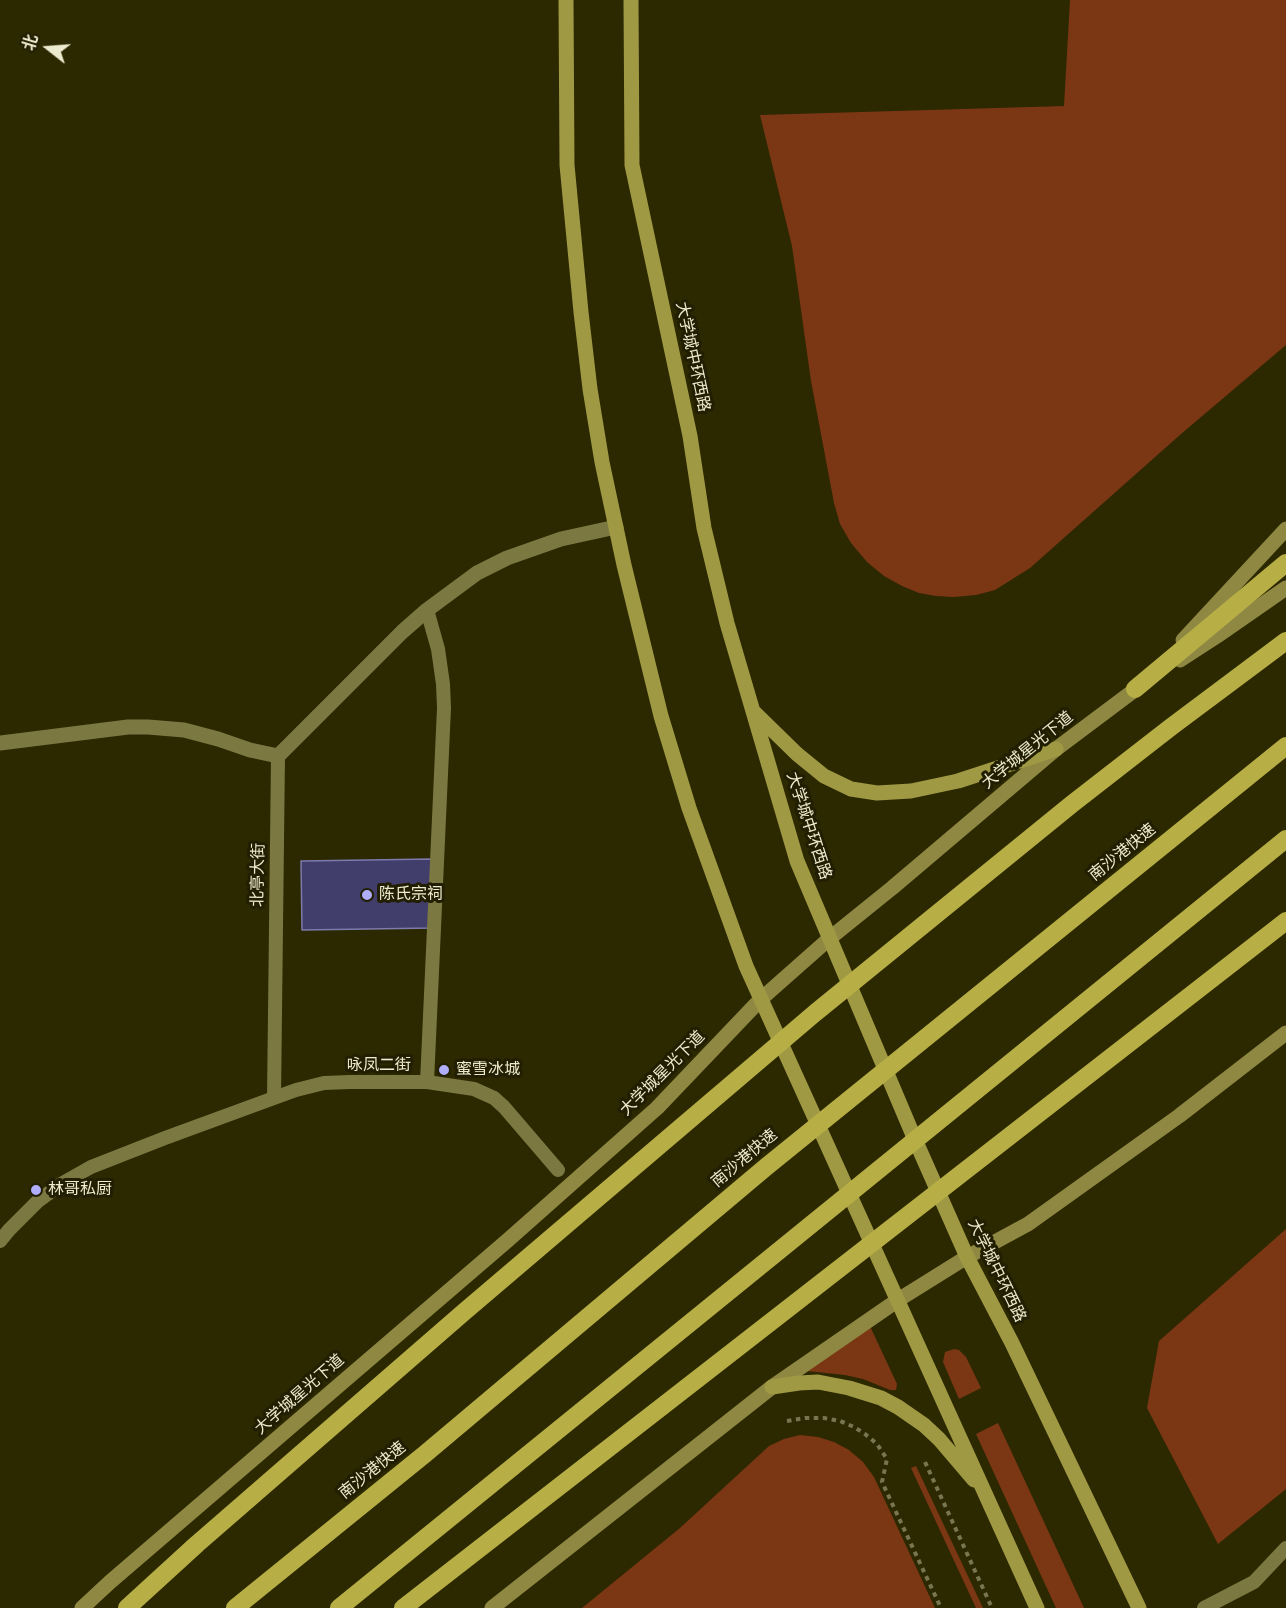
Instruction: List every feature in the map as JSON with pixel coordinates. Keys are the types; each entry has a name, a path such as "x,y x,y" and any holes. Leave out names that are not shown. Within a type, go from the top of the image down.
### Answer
{"highway":[{"path":"1135,689 1286,563"},
{"path":"127,1608 455,1319 815,1013 1072,804 1286,641"},
{"name":"南沙港快速","path":"235,1608 425,1454 775,1159 1286,747"},
{"path":"339,1608 1286,839"},
{"path":"403,1608 1286,921"}],"main road":[{"path":"566,0 567,165 590,389 624,565 661,716 686,798 742,955 1037,1608"},
{"name":"大学城中环西路","path":"631,0 632,165 690,436 704,528 752,710 797,861 913,1136 967,1257 1012,1343 1139,1608"},
{"path":"1135,689 1217,605 1286,529"},
{"name":"大学城星光下道","path":"82,1608 508,1240 657,1108 761,999 830,938 1056,749 1135,689 1286,588"},
{"path":"752,710 797,754 824,776 851,789 877,794 911,791 958,781 1056,749"},
{"path":"492,1608 772,1388 898,1300 967,1257 1028,1224 1179,1116 1286,1033"},
{"path":"772,1388 799,1383 833,1384 865,1392 898,1407 924,1425 939,1439 986,1493"}],"street":[{"path":"0,743 128,727 148,727 184,730 278,756 402,632 427,610 477,573 507,558 561,539 616,527"}],"lane":[{"path":"427,610 438,648 444,708 427,1082"},
{"name":"北亭大街","path":"274,1098 278,756"},
{"name":"咏凤二街","path":"274,1098 324,1083 427,1082 474,1089 494,1098 504,1107 558,1170"},
{"path":"0,1241 38,1201 61,1184 92,1167 274,1098"},
{"path":"1204,1608 1254,1582 1286,1548"}],"path":[{"path":"787,1421 815,1418 840,1421 866,1434 877,1444 887,1460 882,1482 941,1608"}],"shaded area":[{"path":"1070,0 1286,0 1286,345 1181,434 1030,568 995,590 976,595 954,597 919,593 884,576 867,562 851,543 840,524 811,381 792,246 760,115 1064,106"},
{"path":"1286,1229 1286,1489 1218,1544 1147,1408 1159,1341"},
{"path":"868,1322 897,1384 896,1390 845,1375 807,1371"},
{"path":"959,1350 966,1357 981,1388 959,1399 943,1362 945,1352"},
{"path":"998,1423 1084,1608 1056,1608 976,1434"},
{"path":"800,1435 834,1442 849,1450 863,1462 874,1477 935,1608 582,1608 680,1528 769,1446"},
{"path":"916,1466 983,1608 976,1608 911,1468"}],"building":[{"name":"陈氏宗祠","path":"432,859 433,928 302,930 301,861"}],"place":[{"name":"陈氏宗祠","path":"367,895"},
{"name":"蜜雪冰城","path":"444,1070"},
{"name":"林哥私厨","path":"36,1190"}]}
